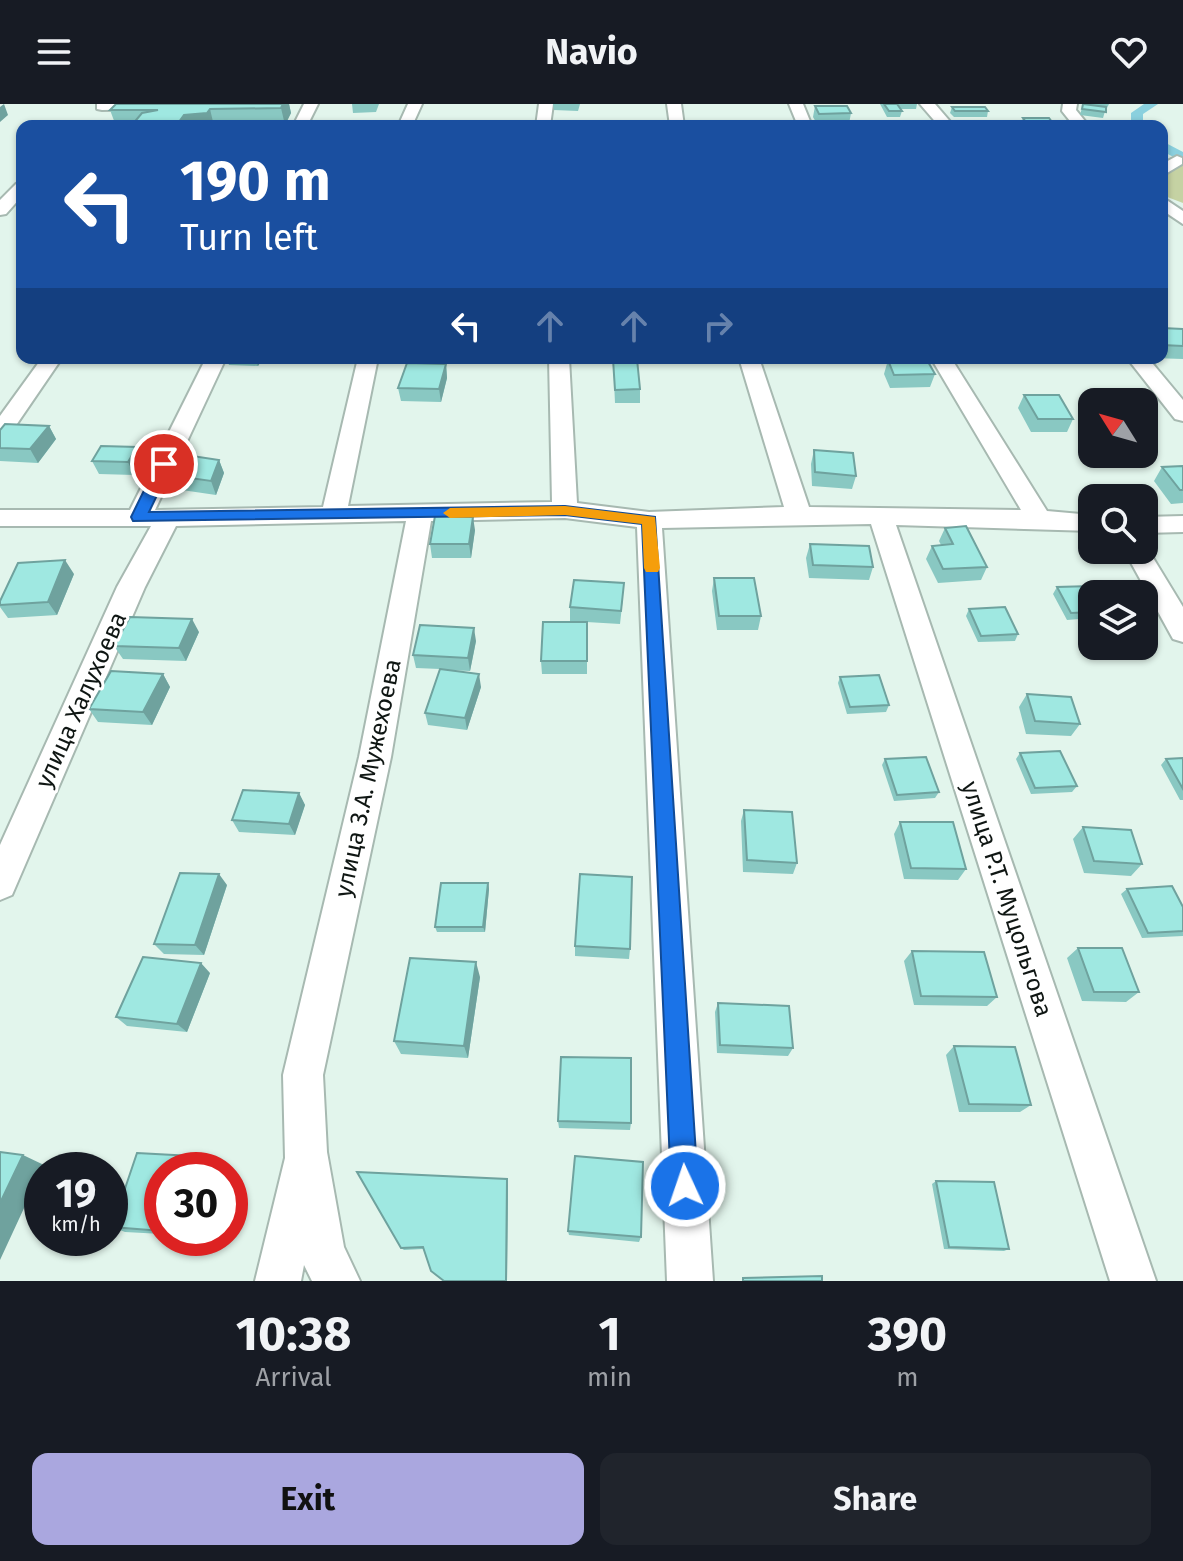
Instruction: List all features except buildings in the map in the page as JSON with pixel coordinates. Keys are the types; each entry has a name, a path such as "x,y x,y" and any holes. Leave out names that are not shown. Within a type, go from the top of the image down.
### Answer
{"street":[{"path":"927,104 942,120"},
{"path":"116,120 130,105"},
{"path":"99,108 174,105"},
{"path":"1168,167 1177,161"},
{"path":"0,210 16,193"},
{"path":"0,432 48,364"},
{"name":"улица Халухоева","path":"0,884 131,587 153,518 214,364"},
{"path":"334,515 367,364"},
{"path":"559,364 565,510"},
{"path":"751,364 799,515"},
{"path":"945,364 1039,519"},
{"path":"1142,364 1183,414"},
{"path":"0,518 565,510 649,520 799,515 1078,522"},
{"name":"улица З.А. Мужехоева","path":"337,1281 322,1252 306,1152 303,1075 375,757 420,514"},
{"name":"улица Р.Т. Муцольгова","path":"881,517 1133,1281"},
{"path":"649,520 690,1281"},
{"path":"1158,525 1183,524"},
{"path":"1145,564 1183,632"},
{"path":"278,1281 306,1152"}],"green space":[{"path":"1183,164 1183,203 1168,197 1168,173"}],"waterway":[{"path":"1137,120 1137,113 1152,104"},
{"path":"1168,149 1183,158"}],"slow traffic":[{"path":"450,513 565,510 649,520 652,568"}],"route":[{"path":"164,464 139,517 565,510 649,520 685,1186"}]}
